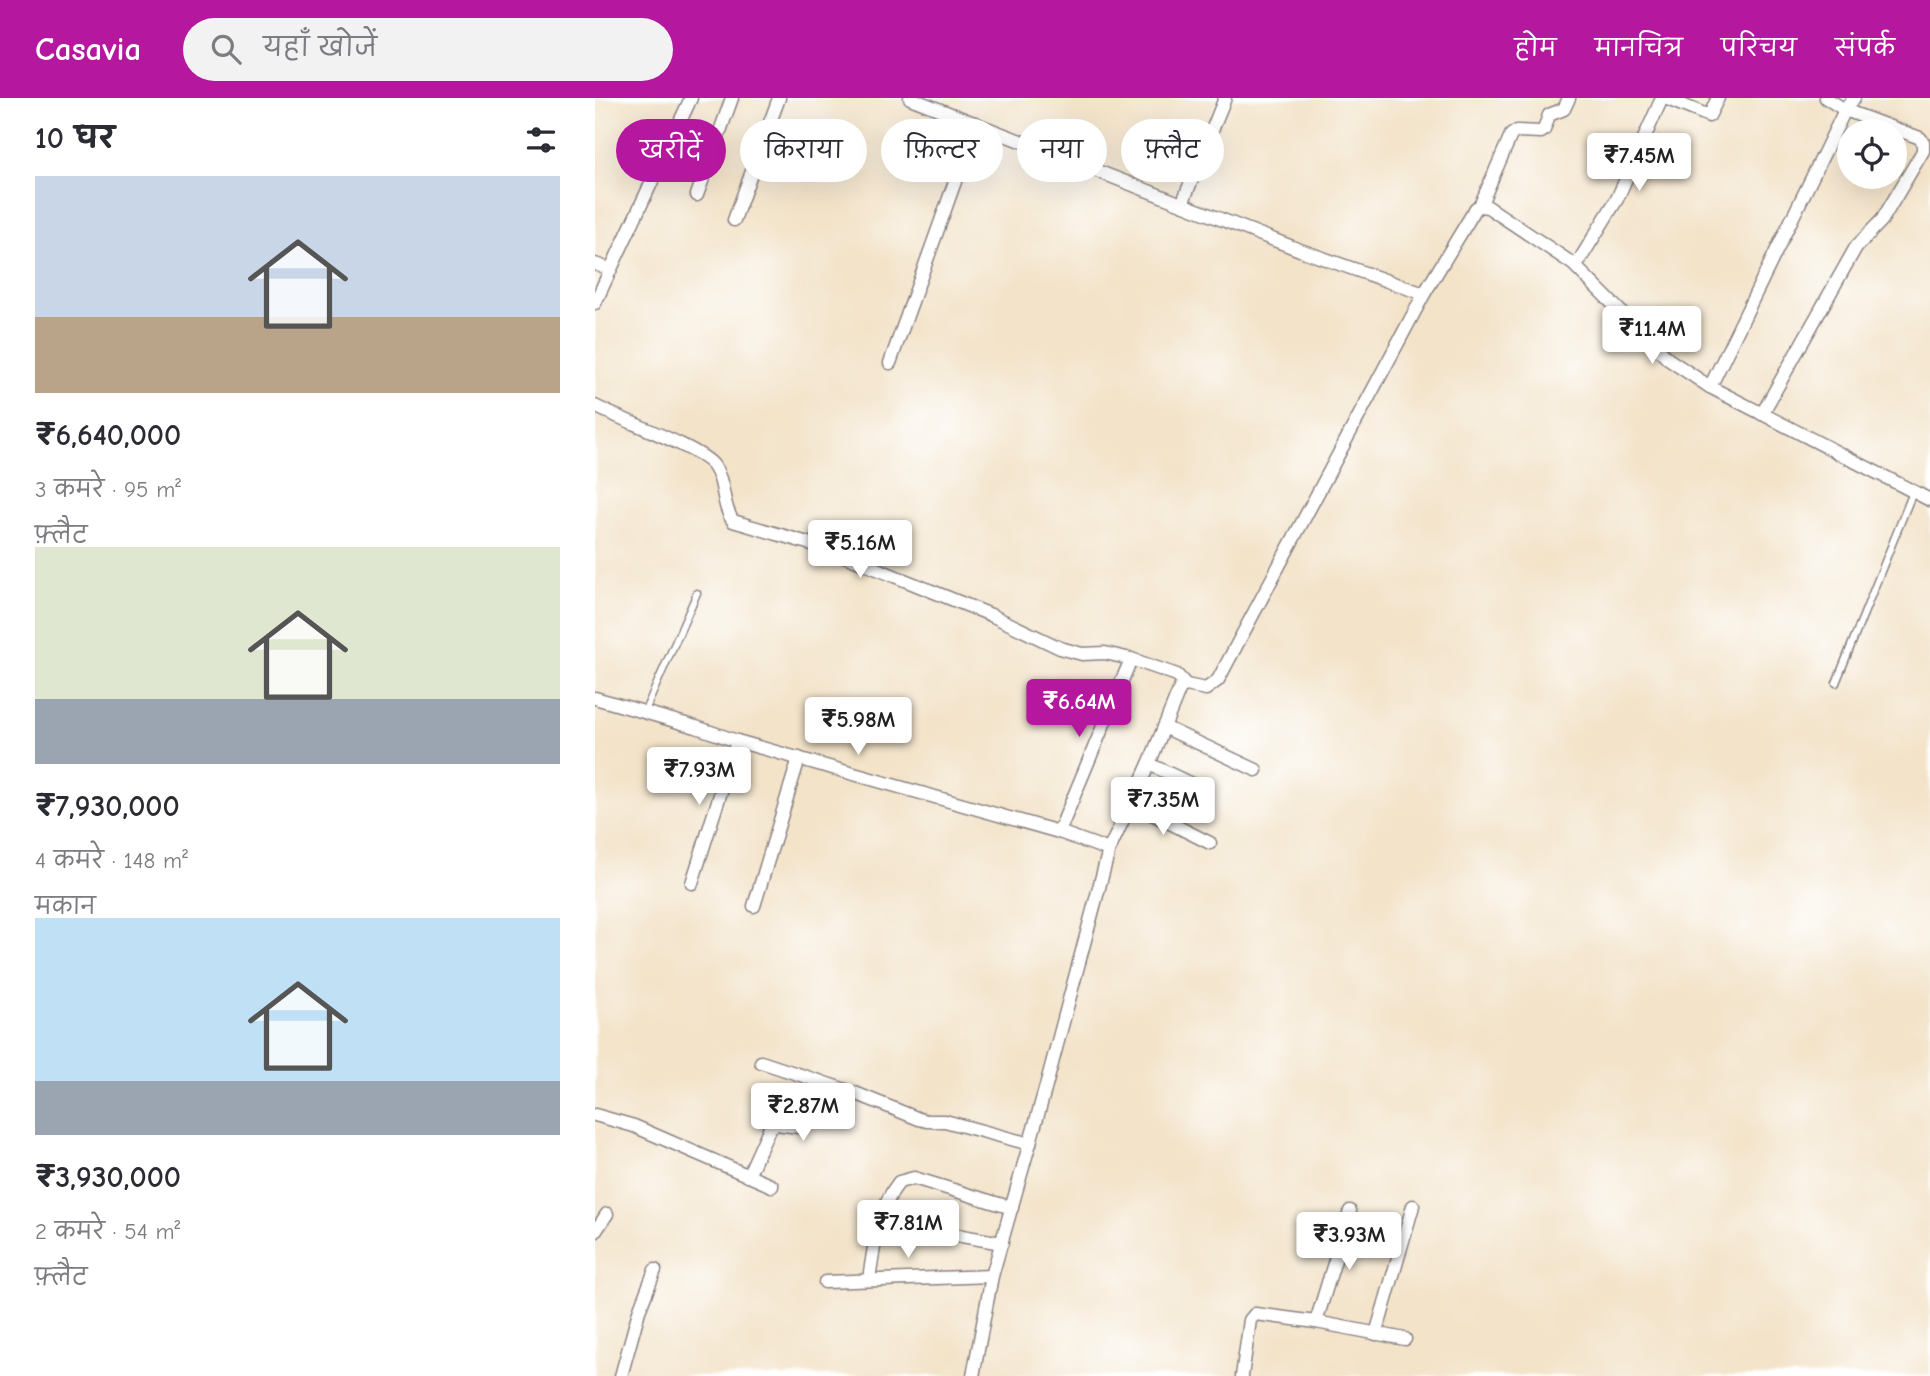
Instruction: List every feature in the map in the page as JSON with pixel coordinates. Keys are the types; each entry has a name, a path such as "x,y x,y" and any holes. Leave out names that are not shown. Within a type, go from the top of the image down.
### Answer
{"street":[{"path":"595,303 691,98"},
{"path":"697,195 732,98"},
{"path":"734,220 779,98"},
{"path":"911,98 968,119"},
{"path":"1182,204 1225,98"},
{"path":"595,406 706,458 721,478 733,522 825,548 991,615 1060,648 1082,654 1105,653 1131,659 1177,676 1186,685 1206,689 1218,680 1223,672 1424,294 1476,208 1480,206 1511,135 1517,131 1541,132 1549,115 1564,109 1569,98"},
{"path":"1576,266 1618,199 1664,98 1708,116 1719,98"},
{"path":"1762,414 1860,242 1882,220 1923,151 1920,138 1845,110 1826,98"},
{"path":"1710,387 1845,110 1854,98"},
{"path":"1003,133 1300,250 1424,294"},
{"path":"890,363 955,182"},
{"path":"1480,206 1488,206 1576,266 1668,359 1710,387 1930,500"},
{"path":"595,264 610,269"},
{"path":"1059,832 1131,659"},
{"path":"977,1376 992,1276 1109,850 1149,764 1180,688 1186,685"},
{"path":"595,698 1059,832 1109,850"},
{"path":"1164,727 1256,770"},
{"path":"692,883 737,741"},
{"path":"754,906 799,758"},
{"path":"1149,764 1203,790"},
{"path":"1131,803 1210,843"},
{"path":"761,1062 927,1121 945,1121 1030,1144"},
{"path":"748,1176 770,1127 776,1124 792,1128 801,1124 819,1081"},
{"path":"595,1115 634,1126 772,1186"},
{"path":"869,1279 881,1222 899,1182 914,1178 1012,1208"},
{"path":"1376,1334 1413,1206"},
{"path":"1317,1322 1350,1211"},
{"path":"595,1232 607,1214"},
{"path":"881,1222 1002,1243"},
{"path":"621,1376 639,1311 655,1270"},
{"path":"825,1282 992,1276"},
{"path":"1242,1376 1251,1316 1261,1313 1405,1339"}],"lane":[{"path":"1836,683 1913,492"},
{"path":"644,713 697,593"}]}
